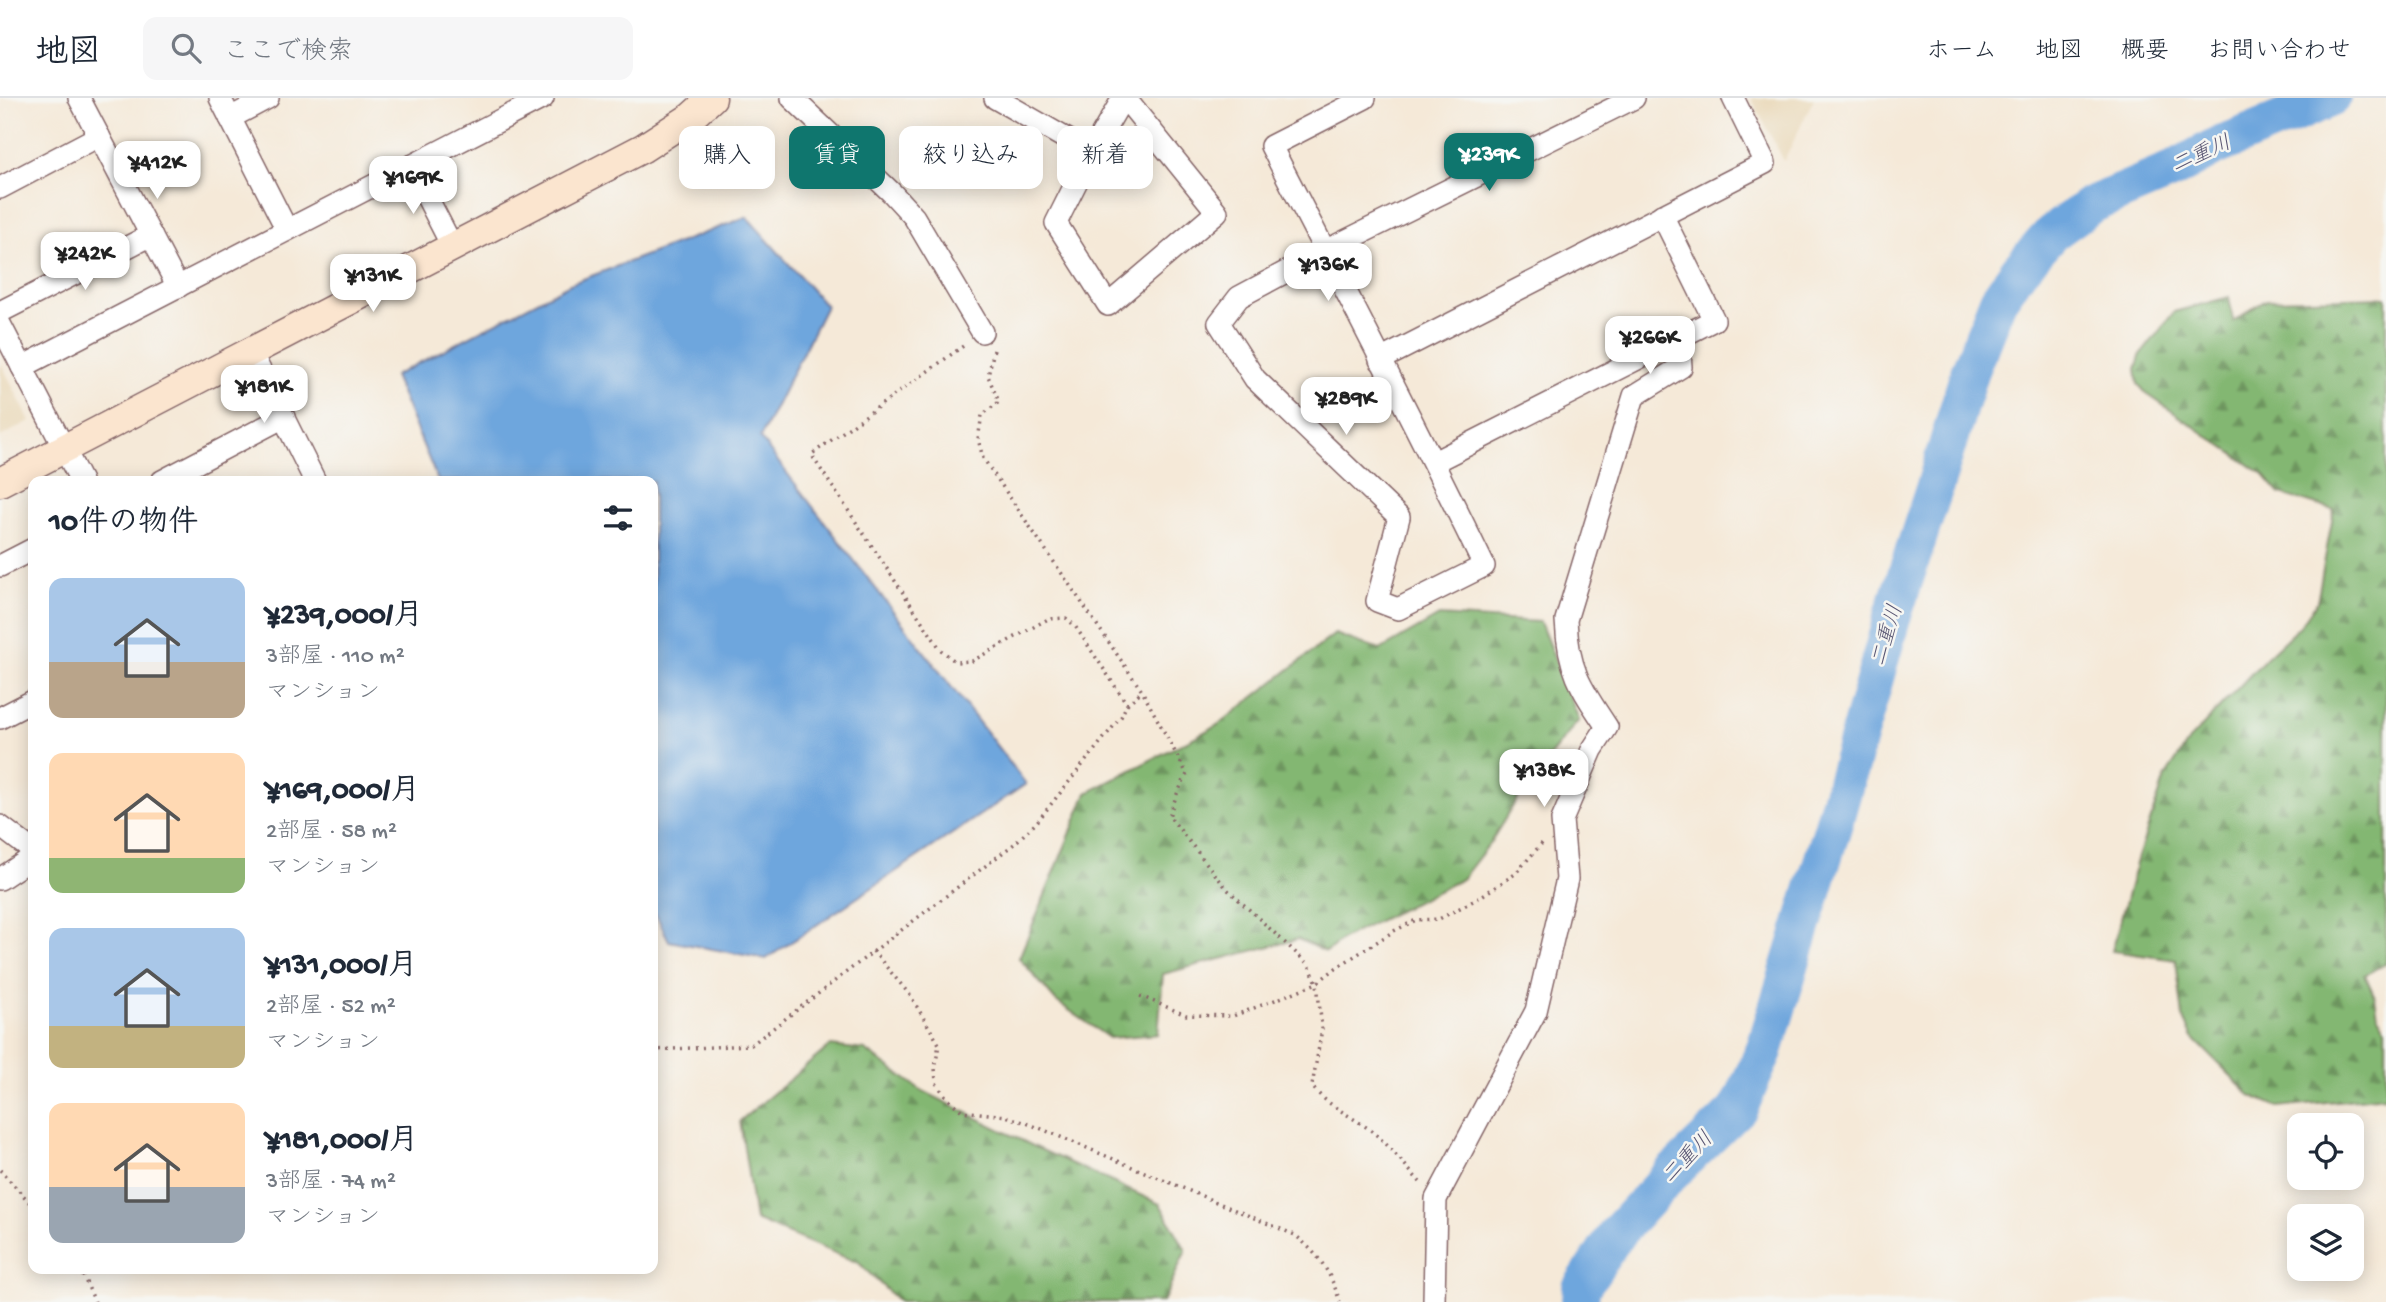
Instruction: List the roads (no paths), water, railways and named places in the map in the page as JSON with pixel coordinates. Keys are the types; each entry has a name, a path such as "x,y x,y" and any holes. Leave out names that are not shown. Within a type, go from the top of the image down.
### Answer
{"street":[{"path":"79,98 178,286"},
{"path":"219,98 287,230"},
{"path":"230,118 268,98"},
{"path":"22,368 543,98"},
{"path":"0,482 643,148 691,117 712,98"},
{"path":"792,98 914,217 982,332"},
{"path":"995,98 1057,134"},
{"path":"1107,126 1124,98 1147,126"},
{"path":"1365,98 1271,146 1325,251 1380,360 1434,462 1484,566 1398,609 1377,601 1399,517 1255,379 1219,323 1239,298 1325,251 1634,98"},
{"path":"1380,360 1765,163 1733,98"},
{"path":"1073,189 1056,223 1108,305 1217,212 1153,134"},
{"path":"0,188 99,135"},
{"path":"411,166 452,246"},
{"path":"1434,462 1714,320 1662,215"},
{"path":"0,312 151,235"},
{"path":"0,324 78,476"},
{"path":"1434,1302 1436,1199 1536,1011 1567,879 1562,820 1592,750 1607,727 1582,690 1567,652 1566,620 1634,396 1681,367 1679,338"},
{"path":"250,350 313,476"},
{"path":"172,476 284,417"},
{"path":"0,566 28,552"},
{"path":"0,718 28,704"},
{"path":"0,826 28,847"},
{"path":"0,879 28,860"}],"water":[{"path":"747,217 826,306 760,438 1026,784 766,959 669,941 658,919 658,476 436,476 394,376 570,284"}],"waterway":[{"name":"二重川","path":"1580,1302 1581,1288 1617,1233 1671,1174 1739,1108 1764,1051 1833,826 1892,618 1969,373 1998,300 2019,270 2052,233 2091,205 2171,171 2213,148 2332,98"}]}
